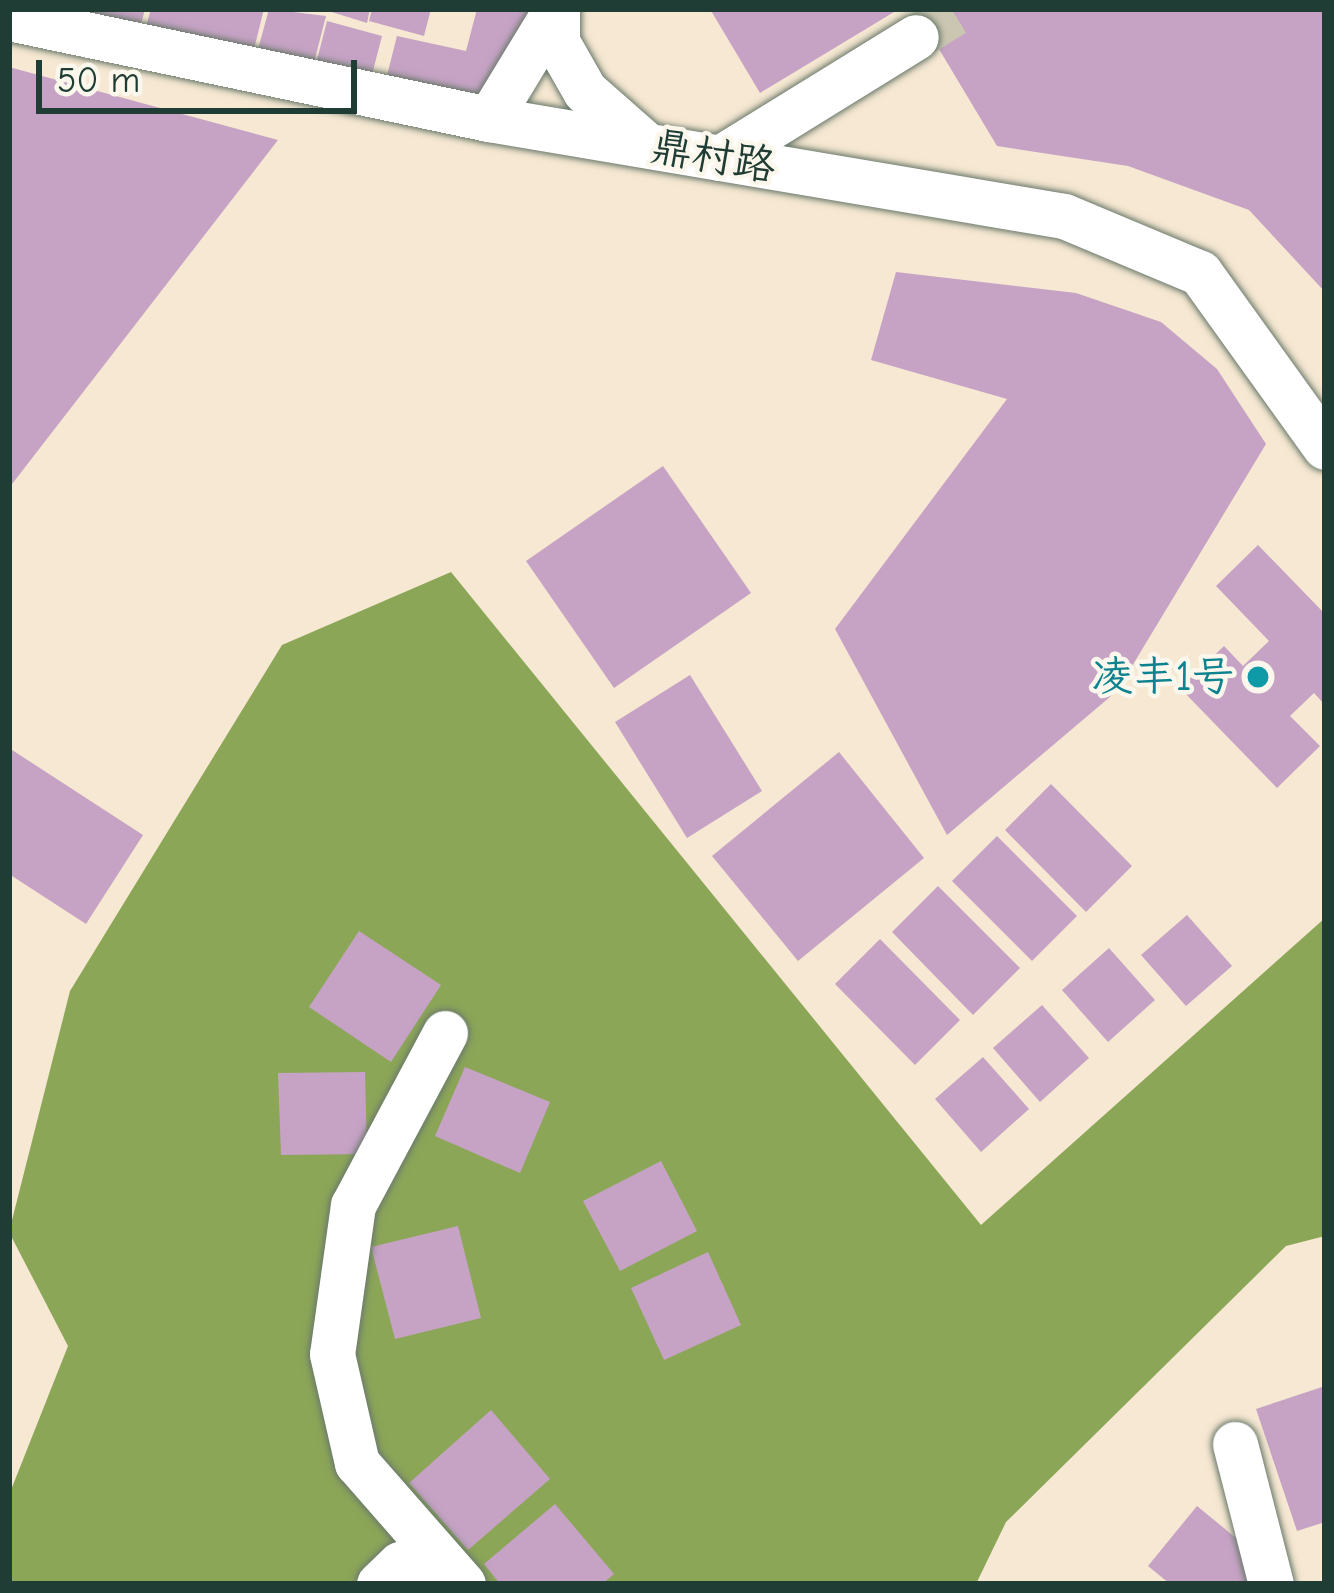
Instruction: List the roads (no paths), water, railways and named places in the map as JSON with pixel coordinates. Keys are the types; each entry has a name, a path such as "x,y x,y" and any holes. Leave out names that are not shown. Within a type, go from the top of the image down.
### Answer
{"street":[{"path":"489,119 557,9"},
{"path":"557,9 557,42 585,92 649,146"},
{"name":"鼎村路","path":"9,17 489,119 1064,216 1200,273 1325,447"},
{"path":"720,158 916,37"},
{"path":"445,1033 352,1205 332,1354 357,1463 455,1576"},
{"path":"1235,1444 1271,1584"},
{"path":"379,1584 400,1564 455,1576"}],"tunnel":[{"path":"916,37 961,9"}],"place":[{"name":"凌丰1号","path":"1258,677"}]}
